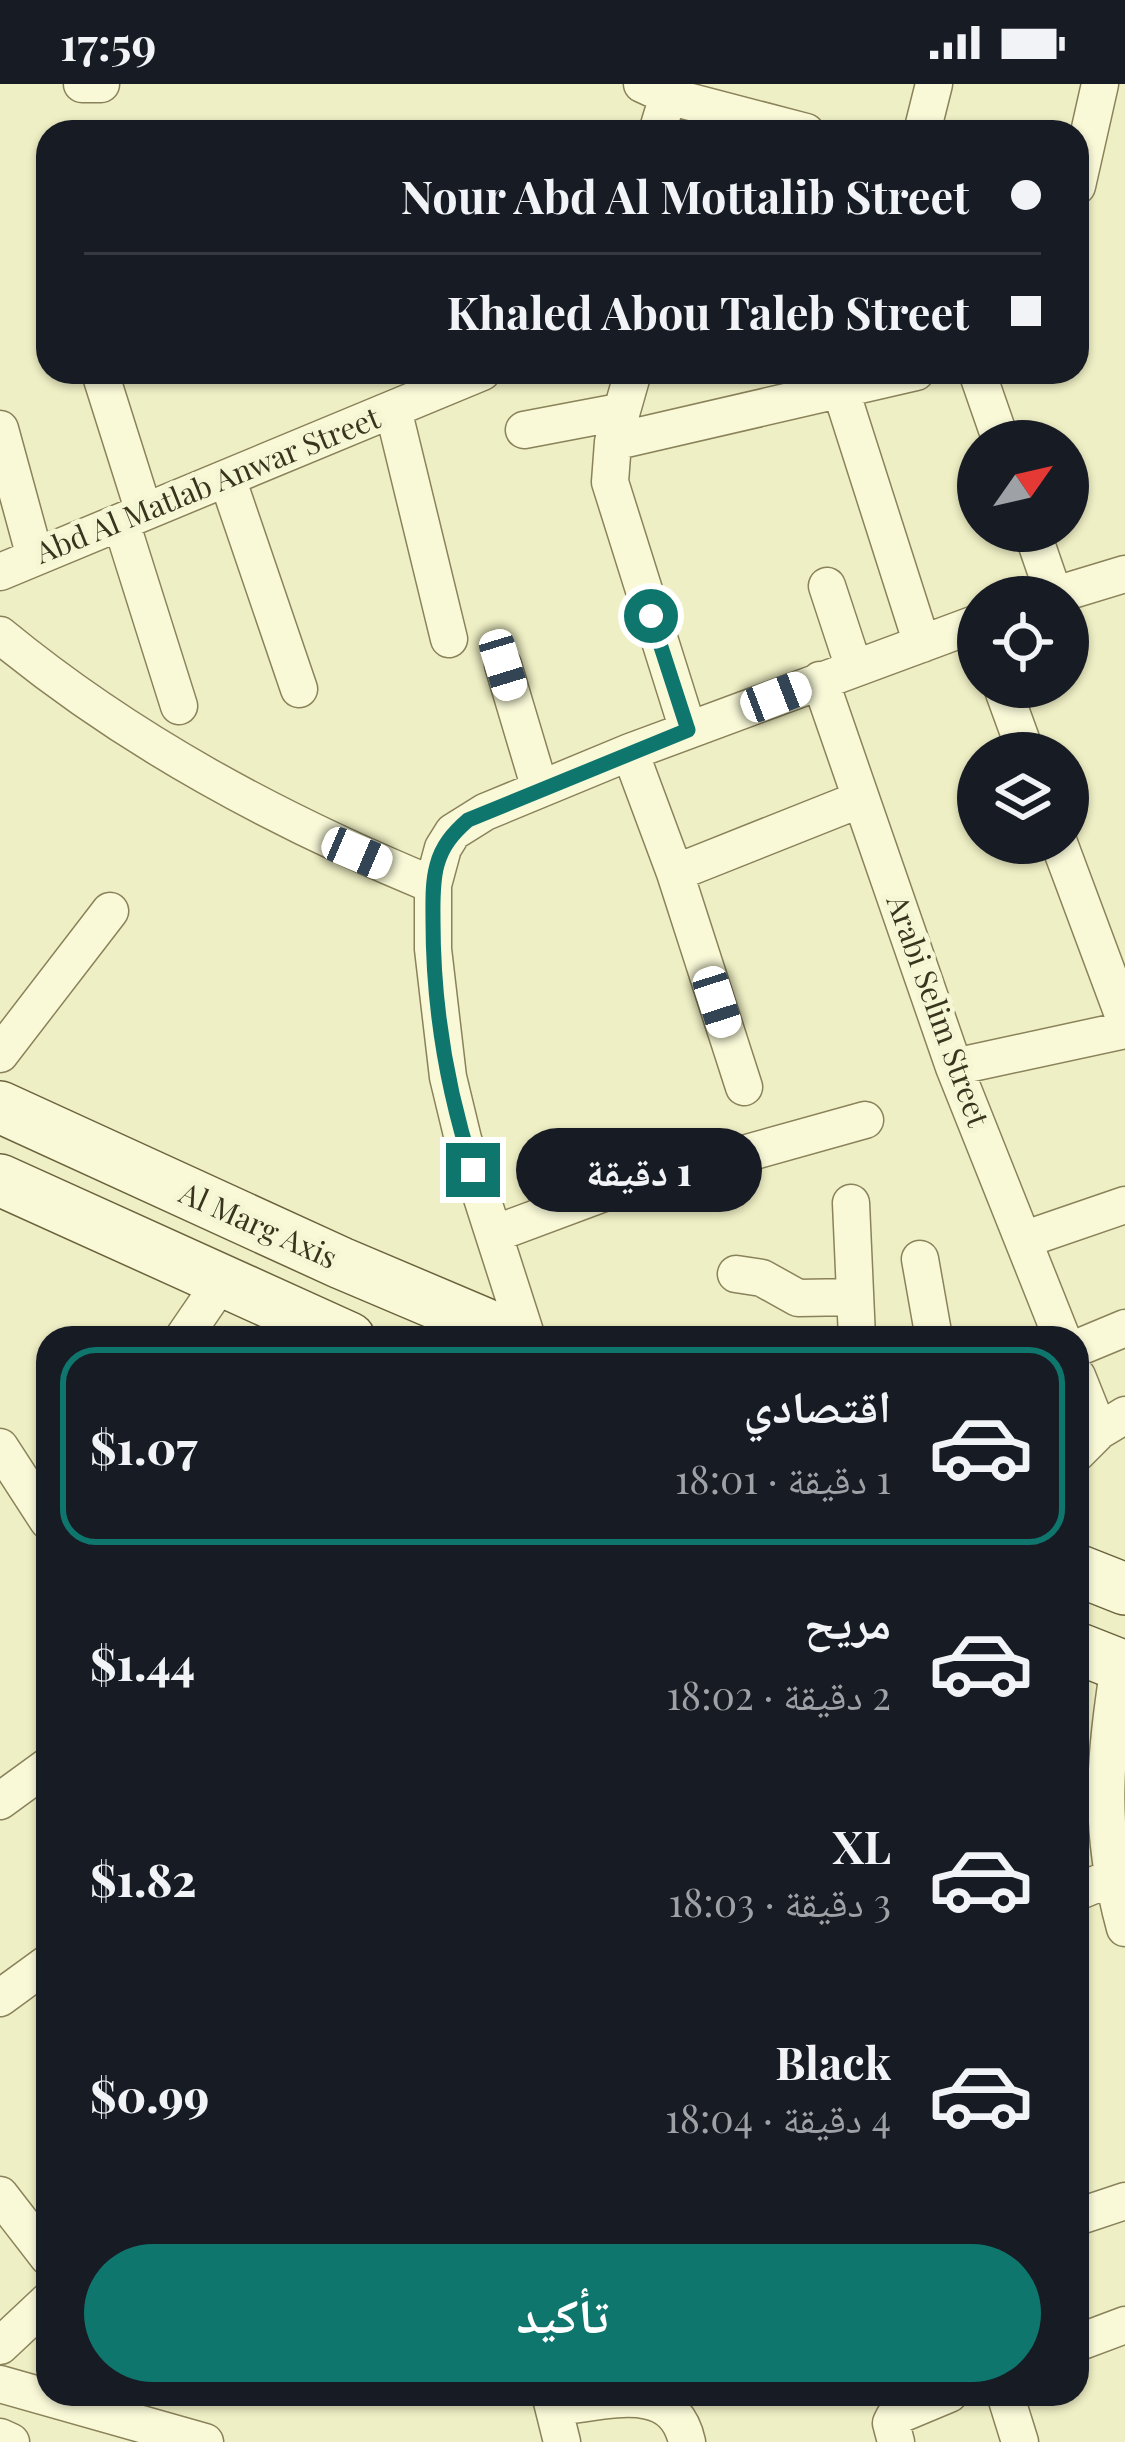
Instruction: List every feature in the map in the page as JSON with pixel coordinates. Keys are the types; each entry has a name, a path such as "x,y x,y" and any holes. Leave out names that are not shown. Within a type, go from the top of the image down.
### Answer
{"main road":[{"name":"Al Marg Axis","path":"0,1107 340,1263 494,1326"},
{"path":"0,1180 322,1326"},
{"path":"1089,1575 1125,1589"}],"street":[{"path":"82,84 101,84"},
{"path":"925,120 934,84"},
{"path":"1089,133 1100,84"},
{"path":"656,120 655,90 763,120"},
{"path":"103,384 178,706"},
{"name":"Abd Al Matlab Anwar Street","path":"0,572 454,384"},
{"path":"629,384 609,462 614,502 688,730"},
{"path":"524,430 616,427 827,384"},
{"path":"838,384 922,644"},
{"path":"981,384 994,420"},
{"path":"393,410 449,639"},
{"path":"0,428 35,557"},
{"path":"227,478 299,689"},
{"path":"1089,585 1125,574"},
{"name":"Arabi Selim Street","path":"827,586 837,674 861,799 954,1067 1057,1326"},
{"path":"520,1326 448,1076 433,949 434,885 443,848 453,832 468,820 630,752 957,631"},
{"path":"0,634 102,712 184,765 286,820 434,885"},
{"path":"503,665 540,789"},
{"path":"630,752 745,1088"},
{"path":"675,873 861,799"},
{"path":"1067,864 1125,1020"},
{"path":"0,1054 110,910"},
{"path":"954,1067 1125,1030"},
{"path":"494,1234 604,1193 865,1120"},
{"path":"850,1203 856,1326"},
{"path":"1023,1240 1125,1205"},
{"path":"920,1259 932,1326"},
{"path":"736,1274 762,1278 793,1297 855,1298"},
{"path":"190,1326 222,1281"},
{"path":"1089,1343 1125,1328"},
{"path":"0,1447 36,1502"},
{"path":"1107,1660 1104,1817 1094,1885 1125,1928"},
{"path":"0,1801 36,1775"},
{"path":"0,1998 36,1972"},
{"path":"0,2195 36,2242"},
{"path":"1089,2213 1125,2201"},
{"path":"0,2346 36,2312"},
{"path":"1089,2338 1125,2325"},
{"path":"0,2384 36,2394"},
{"path":"78,2406 205,2442"},
{"path":"556,2414 602,2406"},
{"path":"668,2406 683,2422 687,2442"},
{"path":"896,2442 894,2417 921,2406"},
{"path":"1009,2406 1020,2442"},
{"path":"0,2437 11,2442"}],"route":[{"path":"473,1170 448,1076 438,1013 433,949 436,866 453,832 468,820 688,730 651,616"}]}
